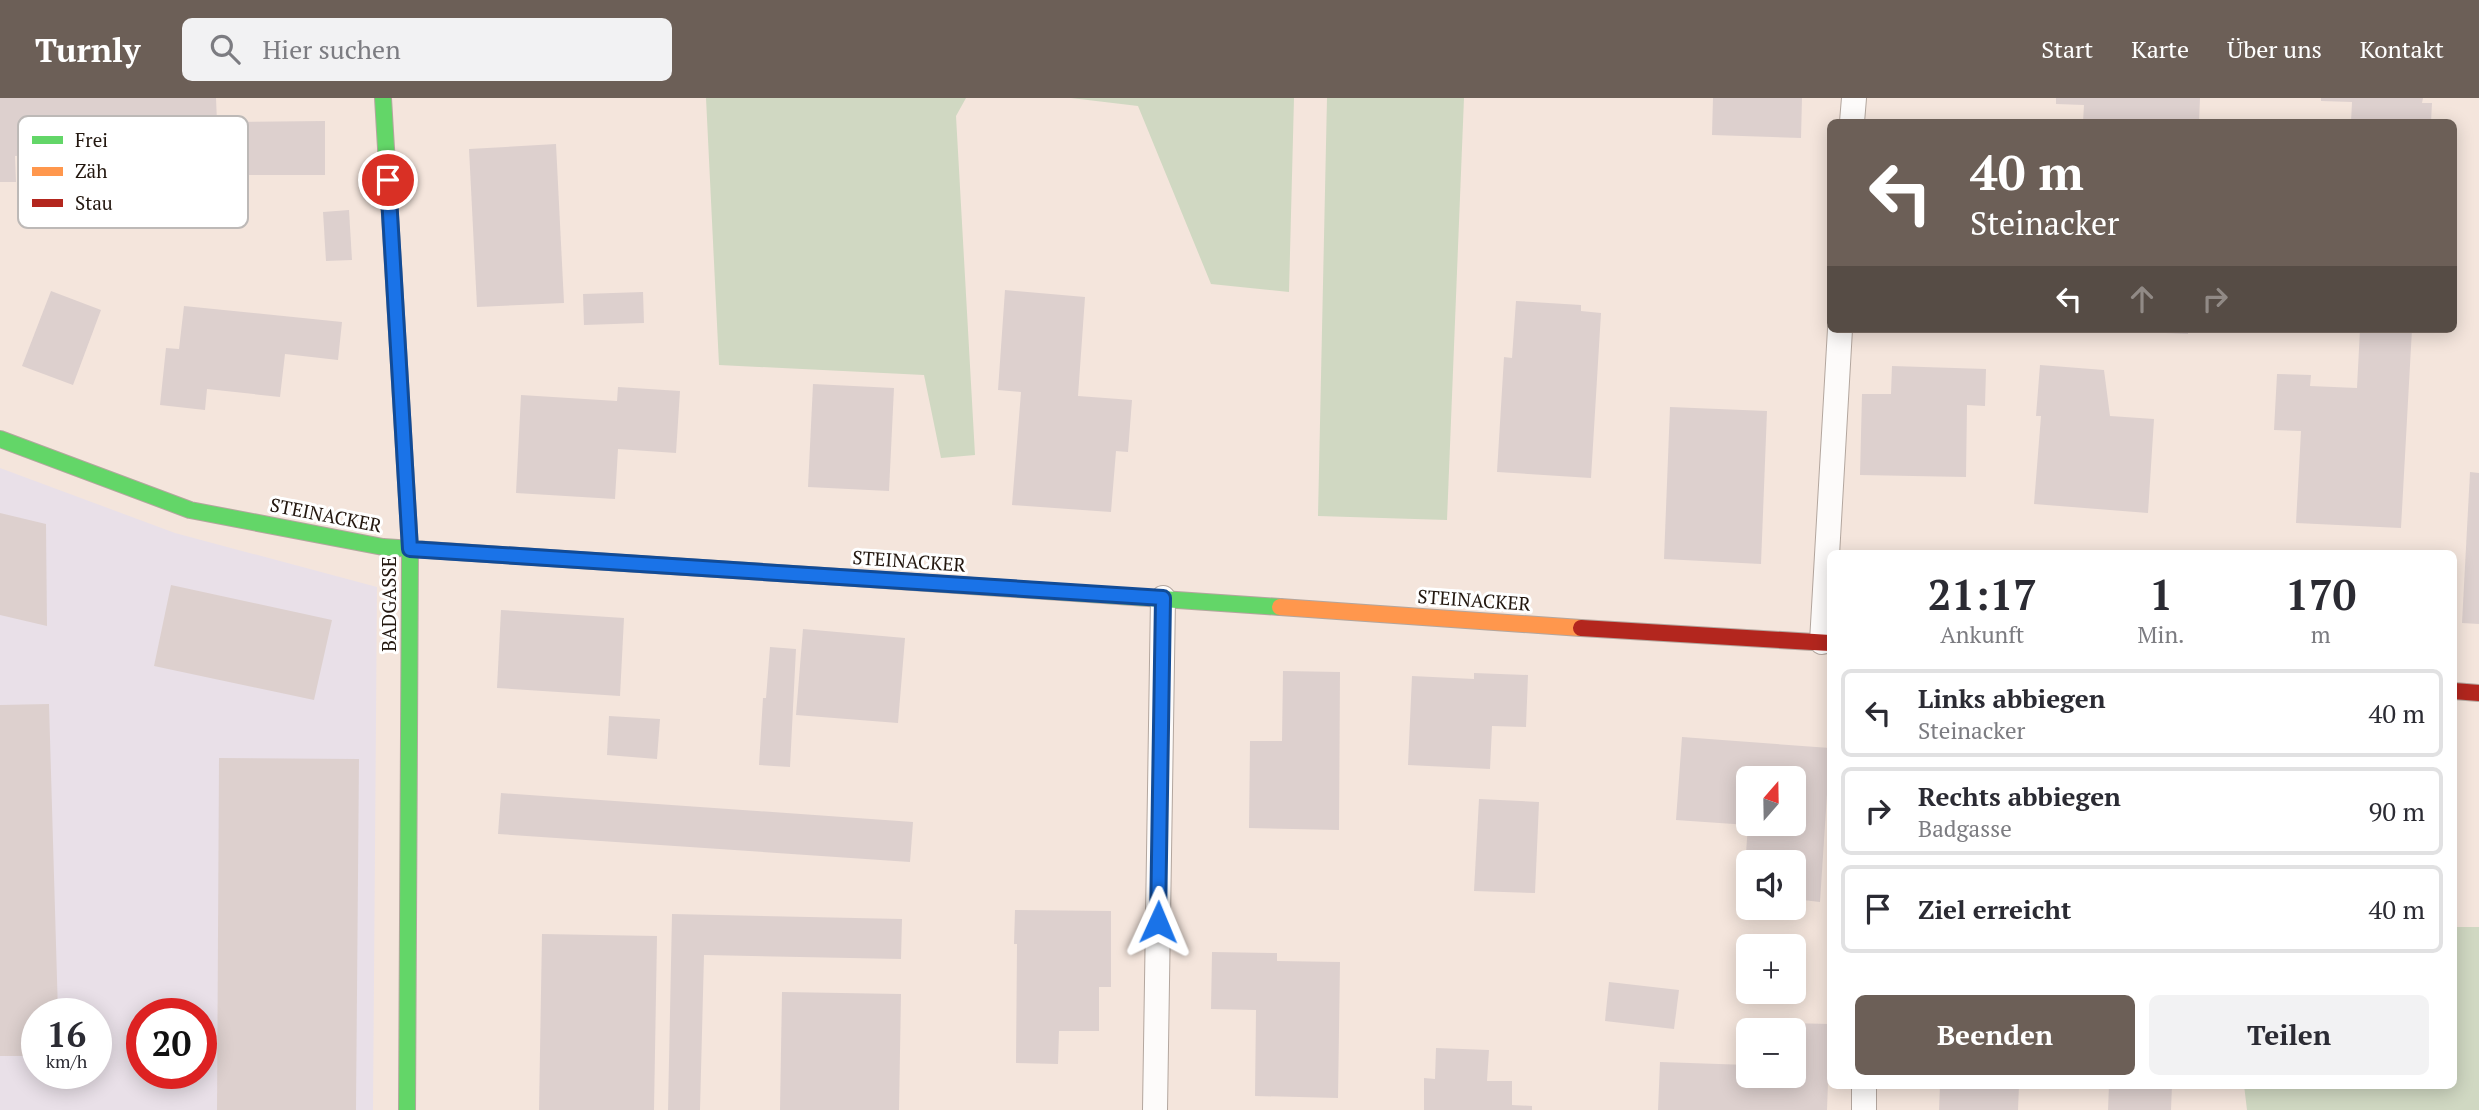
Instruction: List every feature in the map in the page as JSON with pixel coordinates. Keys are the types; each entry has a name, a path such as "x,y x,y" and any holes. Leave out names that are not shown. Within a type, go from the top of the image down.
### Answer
{"street":[{"name":"BADGASSE","path":"383,98 410,549 407,1110"},
{"name":"STEINACKER","path":"0,439 190,510 383,547 1826,643"},
{"path":"2457,691 2479,693"}],"lane":[{"path":"1852,119 1854,98"},
{"path":"1830,550 1840,333"},
{"path":"1155,1110 1163,598"},
{"path":"1826,643 1827,621"},
{"path":"1864,1089 1864,1110"}],"shaded area":[{"path":"0,468 175,533 377,587 373,1110 0,1110"}],"green space":[{"path":"706,98 966,98 956,116 975,455 941,458 924,375 719,365"},
{"path":"1071,98 1294,98 1289,292 1211,284 1138,106"},
{"path":"1327,98 1464,98 1447,520 1318,516"},
{"path":"2457,927 2479,927 2479,1110 2247,1110 2244,1089 2457,1089"}],"building":[{"path":"0,98 216,98 217,116 18,116 16,182 0,182"},
{"path":"1713,98 1802,98 1801,138 1712,135"},
{"path":"2056,98 2200,98 2199,119 2083,119 2084,105 2056,104"},
{"path":"2321,98 2423,98 2422,103 2432,103 2431,119 2351,119 2352,102 2321,101"},
{"path":"325,121 325,175 248,175 248,122"},
{"path":"556,144 564,303 477,307 469,149"},
{"path":"349,210 352,260 326,261 323,212"},
{"path":"1005,290 1085,297 1078,396 1132,400 1128,452 1116,451 1111,512 1012,505 1021,392 998,390"},
{"path":"51,291 101,310 73,385 22,366"},
{"path":"643,292 644,323 584,325 583,294"},
{"path":"1516,301 1581,305 1581,311 1601,313 1591,478 1497,472 1504,357 1512,358"},
{"path":"184,306 342,322 338,360 285,354 280,397 207,389 205,410 160,405 166,348 179,349"},
{"path":"2360,333 2412,333 2401,528 2296,523 2301,431 2274,430 2277,374 2311,375 2310,386 2357,388"},
{"path":"2040,365 2104,370 2110,416 2154,419 2148,513 2034,504 2041,416 2036,416"},
{"path":"1892,366 1986,369 1985,406 1967,405 1966,477 1860,475 1862,394 1891,394"},
{"path":"813,384 894,388 889,491 808,487"},
{"path":"618,387 680,391 676,453 618,449 615,499 516,493 521,395 617,401"},
{"path":"1670,407 1767,411 1761,564 1664,559"},
{"path":"2470,472 2479,473 2479,624 2462,623"},
{"path":"0,513 46,524 47,626 0,615"},
{"path":"171,585 332,620 314,700 154,666"},
{"path":"501,610 624,618 620,696 497,688"},
{"path":"803,629 905,638 898,723 796,715"},
{"path":"770,647 796,649 790,767 759,765 763,698 766,698"},
{"path":"1283,671 1340,672 1339,830 1249,828 1250,741 1282,741"},
{"path":"1474,673 1528,675 1526,727 1492,726 1490,769 1408,765 1412,676 1474,679"},
{"path":"49,704 58,998 21,998 21,1056 0,1056 0,705"},
{"path":"609,716 660,719 657,759 607,755"},
{"path":"1682,737 1827,748 1827,794 1820,902 1806,900 1806,850 1746,850 1747,836 1806,836 1806,766 1736,766 1736,824 1676,820"},
{"path":"219,758 359,759 356,1110 217,1110"},
{"path":"501,793 913,822 910,862 498,834"},
{"path":"1479,799 1539,802 1535,893 1474,891"},
{"path":"1015,910 1111,911 1111,987 1099,987 1099,1031 1059,1031 1058,1064 1016,1063"},
{"path":"672,914 902,919 901,959 704,955 700,1110 668,1110"},
{"path":"542,934 657,936 654,1110 539,1110"},
{"path":"1212,952 1277,953 1277,961 1340,962 1338,1098 1255,1096 1256,1010 1211,1009"},
{"path":"1609,982 1679,990 1674,1029 1605,1021"},
{"path":"782,992 901,994 899,1110 780,1110"},
{"path":"1806,1023 1827,1024 1827,1110 1658,1110 1660,1062 1736,1065 1736,1088 1806,1088"},
{"path":"1436,1048 1489,1050 1487,1081 1512,1081 1512,1105 1532,1106 1532,1110 1424,1110 1424,1078 1435,1079"},
{"path":"1940,1089 2019,1089 2018,1110 1939,1110"},
{"path":"2109,1089 2172,1089 2171,1110 2108,1110"}],"traffic: fast":[{"path":"383,98 410,549 407,1110"},
{"path":"0,439 190,510 383,547 624,563"},
{"path":"855,578 1280,607"}],"traffic: slow":[{"path":"624,563 855,578"},
{"path":"1280,607 1581,628"}],"traffic: jam":[{"path":"1581,628 1827,643"},
{"path":"2457,691 2479,693"}],"route":[{"path":"388,180 410,549 1163,598 1158,922"}]}
